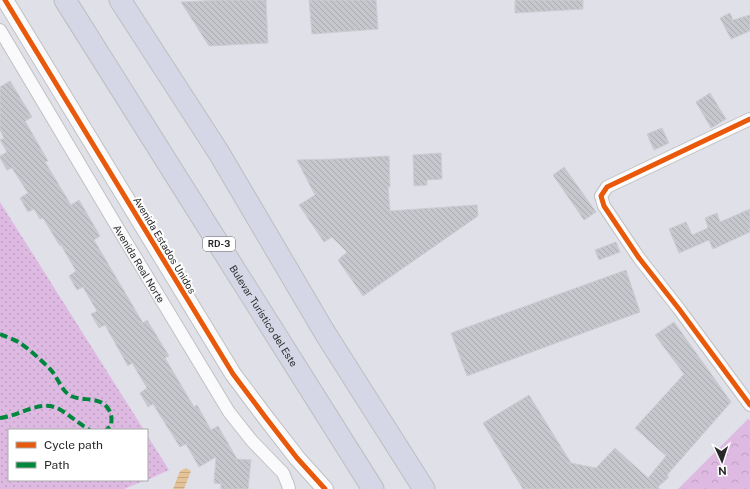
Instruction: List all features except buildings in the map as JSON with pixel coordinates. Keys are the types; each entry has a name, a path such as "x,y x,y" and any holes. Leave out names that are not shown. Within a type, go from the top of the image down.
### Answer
{"highway":[{"name":"Bulevar Turístico del Este","path":"65,0 373,489"},
{"path":"120,0 220,153 325,332 424,489"}],"street":[{"name":"Avenida Estados Unidos","path":"5,0 233,374 297,458 324,489"},
{"name":"Avenida Real Norte","path":"0,30 229,412 252,441 283,473 289,489"},
{"path":"750,119 607,187 601,196 604,206 639,258 750,405"}],"green space":[{"path":"0,202 143,429 8,429 8,481 144,481 124,489 0,489"},
{"path":"748,419 750,421 750,489 678,489"},
{"path":"148,437 169,470 148,480"}],"shaded area":[{"path":"186,468 191,471 184,489 173,489 180,471"}],"marked path":[{"path":"0,334 18,342 35,355 53,372 68,394 103,403 108,408 111,416 111,426 107,429"},
{"path":"0,418 37,407 52,406 63,411 88,429"}],"cycle path":[{"path":"5,0 233,374 297,458 325,489"},
{"path":"750,119 607,187 601,196 604,206 639,258 750,405"}]}
